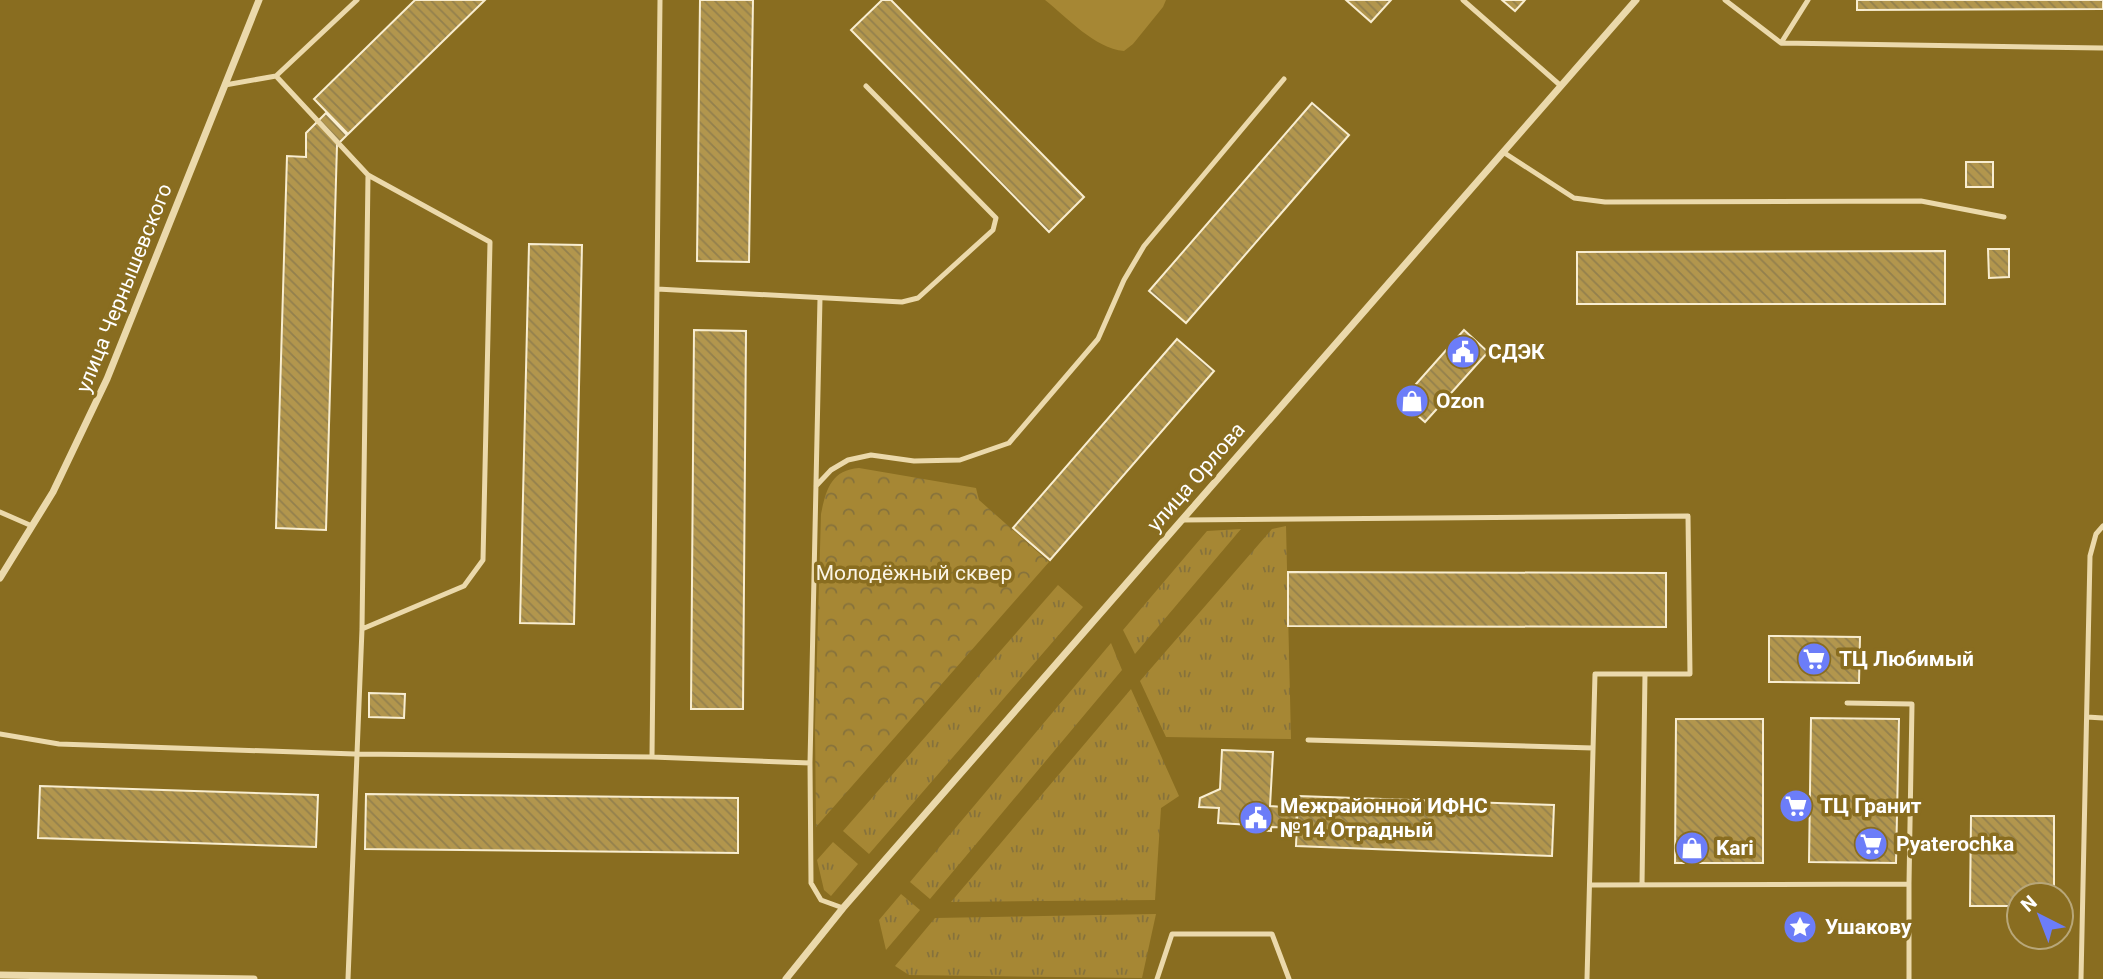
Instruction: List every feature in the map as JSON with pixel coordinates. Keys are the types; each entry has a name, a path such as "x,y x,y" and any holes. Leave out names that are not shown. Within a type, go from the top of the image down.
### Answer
{"street":[{"name":"улица Чернышевского","path":"0,578 53,492 107,379 259,0"},
{"name":"улица Орлова","path":"786,979 843,908 1636,0"},
{"path":"0,975 254,979"}],"lane":[{"path":"225,85 276,76 357,0"},
{"path":"652,757 660,0"},
{"path":"1463,0 1561,86"},
{"path":"1725,0 1781,43 2103,48"},
{"path":"1781,43 1808,0"},
{"path":"276,76 369,175 490,242 483,560 464,586 362,629"},
{"path":"816,486 831,470 848,460 871,455 914,461 960,460 1009,443 1098,339 1143,246 1284,79"},
{"path":"657,289 902,302 918,298 993,230 996,218 866,86"},
{"path":"1503,152 1574,198 1605,202 1921,201 2004,217"},
{"path":"348,979 362,629 369,175"},
{"path":"820,298 810,763 811,883 821,900 843,908"},
{"path":"0,512 32,526"},
{"path":"1181,520 1688,516 1690,674 1595,674 1587,979"},
{"path":"2081,979 2090,556 2096,534 2103,526"},
{"path":"1642,885 1645,674"},
{"path":"1847,703 1912,704 1909,979"},
{"path":"2087,718 2103,718"},
{"path":"0,734 59,744 355,754 652,757 810,763"},
{"path":"1308,740 1593,748"},
{"path":"1590,885 1909,884"},
{"path":"1157,979 1172,934 1272,934 1289,979"}],"green space":[{"path":"1045,0 1166,0 1133,44 1124,51 1113,49 1092,38"},
{"name":"Молодёжный сквер","path":"859,468 976,488 979,500 1049,562 816,827 815,726 821,514 831,483 842,473"},
{"path":"1286,526 1291,739 1166,737 1140,681 1272,529"},
{"path":"1241,529 1135,654 1123,630 1207,531"},
{"path":"1058,585 1083,607 869,854 843,831"},
{"path":"1111,643 1122,670 930,899 910,882"},
{"path":"1131,689 1179,796 1161,808 1155,900 951,902"},
{"path":"833,842 858,864 831,896 824,890 817,860"},
{"path":"901,894 920,910 886,950 879,920"},
{"path":"1156,914 1142,978 909,975 895,966 935,918"}],"building":[{"path":"415,0 485,0 348,134 314,99"},
{"path":"700,0 753,0 749,262 697,261"},
{"path":"882,0 891,0 1084,197 1049,232 851,30"},
{"path":"1346,0 1391,0 1371,22"},
{"path":"1502,0 1525,0 1515,11"},
{"path":"1857,0 2103,0 2103,9 1857,10"},
{"path":"1312,103 1349,135 1186,323 1149,291"},
{"path":"326,113 347,135 337,145 326,530 276,528 287,156 306,157 306,133"},
{"path":"1966,162 1993,162 1993,187 1966,187"},
{"path":"529,244 582,245 574,624 520,623"},
{"path":"1988,249 2009,249 2009,277 1989,278"},
{"path":"1945,251 1945,304 1577,304 1577,252"},
{"path":"694,330 746,331 743,709 691,709"},
{"path":"1464,330 1488,352 1425,422 1401,401"},
{"path":"1177,339 1214,371 1050,560 1013,528"},
{"path":"1288,572 1666,573 1666,627 1288,626"},
{"name":"ТЦ Любимый","path":"1769,636 1860,637 1859,683 1769,682"},
{"path":"369,693 405,694 404,718 369,717"},
{"path":"1811,718 1899,719 1896,863 1809,862"},
{"path":"1676,719 1763,719 1763,863 1675,863"},
{"path":"1222,750 1273,752 1270,806 1297,808 1296,828 1271,827 1271,831 1252,830 1252,825 1218,823 1219,808 1199,807 1200,798 1220,789"},
{"path":"40,786 318,795 316,847 38,838"},
{"path":"366,794 738,798 738,853 365,849"},
{"path":"1298,796 1554,805 1552,856 1296,846"},
{"path":"1971,816 2054,816 2054,881 2005,881 2005,906 1970,906"}],"place":[{"name":"СДЭК","path":"1463,352"},
{"name":"Ozon","path":"1412,401"},
{"name":"ТЦ Любимый","path":"1814,659"},
{"name":"ТЦ Гранит","path":"1796,806"},
{"name":"Межрайонной ИФНС №14 Отрадный","path":"1256,818"},
{"name":"Pyaterochka","path":"1871,844"},
{"name":"Kari","path":"1692,848"},
{"name":"Ушакову","path":"1800,927"}]}
